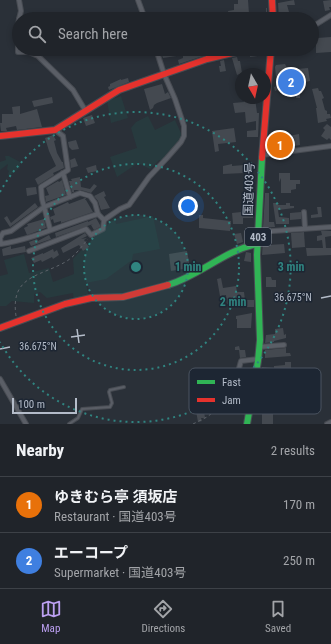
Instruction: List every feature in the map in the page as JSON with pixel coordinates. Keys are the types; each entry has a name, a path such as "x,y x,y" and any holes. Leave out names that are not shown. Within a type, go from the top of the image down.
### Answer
{"main road":[{"path":"272,0 273,12"},
{"path":"0,136 55,130 119,90 222,56"},
{"name":"国道403号","path":"258,368 260,347 257,244 261,155 270,56"},
{"path":"0,328 50,309 87,298 124,297 171,285 182,281 236,249 257,244"},
{"name":"国道403号","path":"247,424 249,414"}],"street":[{"path":"19,0 21,12"},
{"path":"138,0 142,12"},
{"path":"273,8 276,0"},
{"path":"319,23 331,15"},
{"path":"38,56 73,90 85,110"},
{"path":"29,251 86,229 91,236 103,229 104,220 128,205 149,177 168,158 181,142 184,136 184,126 158,56"},
{"path":"50,229 44,207 41,187 68,170 63,136 55,130"},
{"path":"261,155 331,146"},
{"path":"63,173 70,197"},
{"path":"98,214 50,229 25,239 1,244 0,238 2,233 11,231 44,207 80,193 90,196 98,214 104,220"},
{"path":"304,212 305,228"},
{"path":"258,232 331,227"},
{"path":"260,347 284,345"},
{"path":"239,368 241,361 259,360"},
{"path":"0,379 26,424"}],"lane":[{"path":"68,424 78,418 82,410 110,407 112,403 109,392 110,390 124,387"}],"path":[{"path":"16,321 14,304 22,286 31,277 67,261 78,252 91,236"},
{"path":"193,424 211,414"}],"green space":[{"path":"121,96 128,118 111,123 107,101"},
{"path":"148,116 155,130 175,120 184,140 177,150 162,161 159,160 150,169 138,163 117,177 110,157 137,148 131,128 136,122"},
{"path":"5,156 9,156 20,162 20,168 9,176 9,171 7,169 8,164 0,170 0,162 6,160"},
{"path":"114,216 116,224 153,216 160,249 133,254 132,260 106,279 86,283 89,298 74,301 73,293 47,298 40,292 34,294 34,303 12,301 6,306 0,306 0,276 8,274 4,260 24,254 29,273 49,268 53,282 74,274 73,259 93,238 104,231"}],"building":[{"path":"238,0 248,0 249,12 228,12 234,10 234,4 238,4"},
{"path":"294,0 295,5 287,5 289,12 279,12 278,3"},
{"path":"331,0 331,7 329,7 330,10 325,11 323,1"},
{"path":"331,37 331,52 319,53 319,38"},
{"path":"162,56 176,56 163,58"},
{"path":"183,56 203,56 179,64 178,60 183,58"},
{"path":"237,57 238,61 240,61 241,68 235,68 232,58"},
{"path":"224,60 226,71 220,72 220,61"},
{"path":"285,64 288,70 308,68 310,81 305,82 306,87 301,88 300,98 296,98 296,94 284,95 277,90 275,91 274,87 277,86 275,67 276,65"},
{"path":"128,78 129,82 109,90 108,87 110,84 121,79"},
{"path":"162,84 165,94 168,92 171,98 157,103 150,110 144,89"},
{"path":"318,88 324,98 322,99 325,110 327,111 327,114 330,114 331,118 326,119 327,121 318,123 317,108 312,89"},
{"path":"52,97 53,103 34,107 32,101"},
{"path":"233,103 256,104 257,113 259,113 258,137 247,137 247,131 256,130 256,121 246,123 245,112 235,113"},
{"path":"20,106 20,114 37,109 42,127 17,130 16,126 6,128 7,131 1,131 0,123 2,123 2,114 13,114 12,107"},
{"path":"92,115 95,123 86,126 83,118"},
{"path":"327,124 331,127 331,140 329,138 327,140 321,136 325,130 323,128"},
{"path":"234,128 236,142 218,144 219,151 215,152 212,131"},
{"path":"299,134 300,145 275,149 273,139"},
{"path":"53,135 56,140 54,141 57,153 63,162 64,168 53,173 54,175 38,185 35,179 56,166 45,138"},
{"path":"76,140 79,149 72,150 69,147 68,142"},
{"path":"75,158 78,166 71,168 70,160"},
{"path":"232,164 232,166 244,165 244,173 223,174 223,166"},
{"path":"96,165 97,171 88,173 86,168"},
{"path":"279,173 290,173 290,180 300,180 300,184 296,184 296,189 291,190 291,193 281,193 281,178 279,182"},
{"path":"80,177 81,187 90,189 94,184 97,186 91,193 81,190 74,190 74,192 72,192 69,181"},
{"path":"62,180 66,195 46,202 45,196 49,195 46,188"},
{"path":"36,187 37,194 27,196 26,188"},
{"path":"104,191 106,196 104,197 110,208 101,210 98,201 94,196"},
{"path":"265,193 269,193 269,222 274,222 275,227 263,228"},
{"path":"85,198 93,212 61,223 61,221 54,223 53,219 51,220 50,217 55,215 53,209 68,202 69,204"},
{"path":"35,203 38,207 10,227 4,218 7,216 11,223"},
{"path":"273,203 279,203 278,205 286,205 286,203 290,203 290,206 294,206 294,208 278,210 279,217 289,218 289,224 276,224"},
{"path":"317,207 321,207 322,217 311,218 311,215 318,214"},
{"path":"253,211 253,218 243,218 243,224 233,224 232,213"},
{"path":"301,212 301,219 290,220 290,213"},
{"path":"199,215 203,215 203,218 231,221 230,231 199,228"},
{"path":"96,218 100,227 94,230 91,225 93,224 56,237 55,233"},
{"path":"44,219 46,228 27,235 24,228 28,226 27,224"},
{"path":"321,231 331,231 331,236 325,237 326,248 331,248 331,255 307,256 306,248 323,248 322,240 317,241 317,236 322,235"},
{"path":"304,232 305,247 292,248 291,233"},
{"path":"85,233 87,236 81,239 87,238 84,240 89,247 83,251 79,245 63,253 61,248"},
{"path":"241,233 243,242 237,244 234,234"},
{"path":"49,235 51,239 31,246 29,242 37,239 38,241"},
{"path":"263,239 268,239 268,245 284,244 285,253 262,255"},
{"path":"11,246 11,249 25,246 26,252 3,256 2,249"},
{"path":"53,249 54,252 57,250 59,255 53,259 52,257 42,262 41,260 34,263 31,258 43,254"},
{"path":"187,251 190,268 171,271 169,254"},
{"path":"246,252 251,253 251,262 244,261"},
{"path":"266,277 271,277 272,280 276,280 276,287 266,287"},
{"path":"221,278 223,288 236,286 237,292 244,292 245,300 254,300 254,307 242,307 242,303 227,304 226,295 220,296 217,279"},
{"path":"252,313 251,328 237,328 236,316"},
{"path":"283,328 286,338 265,343 266,335 275,334 275,329"},
{"path":"239,346 240,350 245,350 246,357 240,358 239,350 235,350 235,347"},
{"path":"286,348 286,353 290,353 291,356 265,358 265,350"},
{"path":"285,362 291,362 291,368 274,368 274,366 285,365"},
{"path":"197,414 204,414 205,418 201,418 202,421 198,422"},
{"path":"262,414 273,414 273,424 262,424"}],"traffic: fast":[{"path":"257,368 260,340 257,255 262,158"},
{"path":"168,285 180,281 233,252 257,244"},
{"path":"247,424 249,414"}],"traffic: jam":[{"path":"272,0 273,12"},
{"path":"0,136 55,130 119,90 220,56"},
{"path":"262,158 270,56"},
{"path":"0,328 65,304 91,298 123,297 168,285"}],"place":[{"name":"エーコープ","path":"291,82"},
{"name":"ゆきむら亭 須坂店","path":"280,145"}]}
